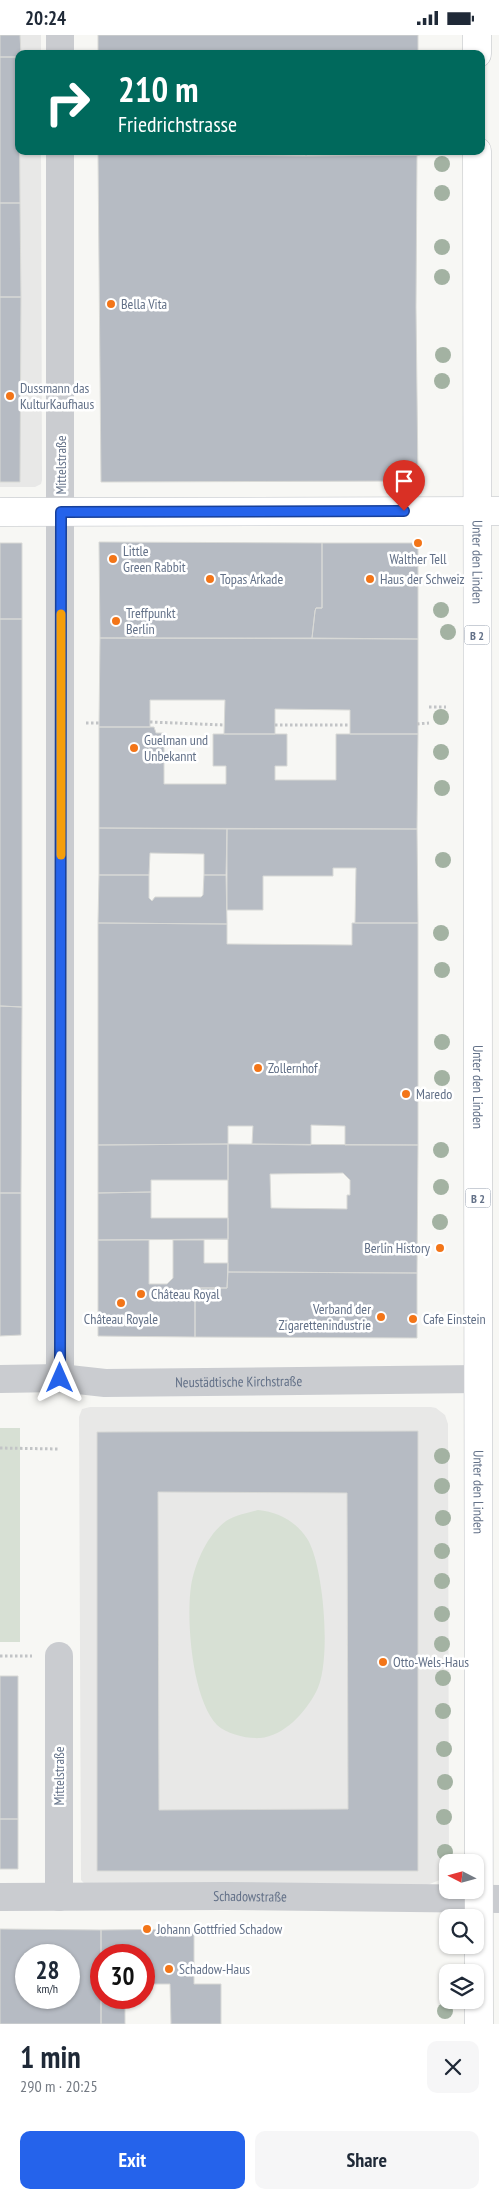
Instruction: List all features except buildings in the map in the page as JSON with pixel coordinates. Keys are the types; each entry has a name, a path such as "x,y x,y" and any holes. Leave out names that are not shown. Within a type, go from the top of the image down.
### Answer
{"main road":[{"path":"477,35 477,50"},
{"name":"Unter den Linden","path":"477,155 488,511 489,1899 479,2024"},
{"path":"0,512 488,511"}],"street":[{"path":"60,35 60,50"},
{"name":"Mittelstraße","path":"60,155 60,1378"},
{"name":"Neustädtische Kirchstraße","path":"0,1379 60,1378 105,1383 389,1382 488,1379"},
{"name":"Mittelstraße","path":"59,1656 59,1897"},
{"name":"Schadowstraße","path":"0,1897 225,1896 489,1899"}],"path":[{"path":"429,707 446,707"},
{"path":"150,722 224,725"},
{"path":"418,724 429,723"},
{"path":"275,725 350,725"},
{"path":"0,1449 59,1449"}],"shaded area":[{"path":"0,35 41,35 41,50 15,50 15,155 41,155 42,480 41,484 35,487 0,487"},
{"path":"90,1407 431,1407 436,1408 445,1415 448,1424 449,1854 439,1854 439,1880 427,1885 84,1883 81,1880 79,1417 82,1409"},
{"path":"0,1428 20,1428 20,1642 0,1642"},
{"path":"258,1510 273,1513 287,1519 308,1540 314,1553 322,1593 325,1639 321,1679 316,1692 306,1708 293,1722 277,1733 255,1738 243,1737 226,1731 217,1725 208,1713 196,1679 189,1618 191,1586 195,1568 213,1534 226,1521"}],"slow traffic":[{"path":"61,614 61,855"}],"place":[{"name":"Bella Vita","path":"111,304"},
{"name":"Dussmann das KulturKaufhaus","path":"10,396"},
{"name":"Walther Tell","path":"418,543"},
{"name":"Little Green Rabbit","path":"113,559"},
{"name":"Topas Arkade","path":"210,579"},
{"name":"Haus der Schweiz","path":"370,579"},
{"name":"Treffpunkt Berlin","path":"116,621"},
{"name":"Guelman und Unbekannt","path":"134,748"},
{"name":"Zollernhof","path":"258,1068"},
{"name":"Maredo","path":"406,1094"},
{"name":"Berlin History","path":"440,1248"},
{"name":"Château Royal","path":"141,1294"},
{"name":"Château Royale","path":"121,1303"},
{"name":"Verband der Zigarettenindustrie","path":"381,1317"},
{"name":"Cafe Einstein","path":"413,1319"},
{"name":"Otto-Wels-Haus","path":"383,1662"},
{"name":"Johann Gottfried Schadow","path":"147,1929"},
{"name":"Schadow-Haus","path":"169,1969"}],"route":[{"path":"60,1378 61,512 404,511"}]}
